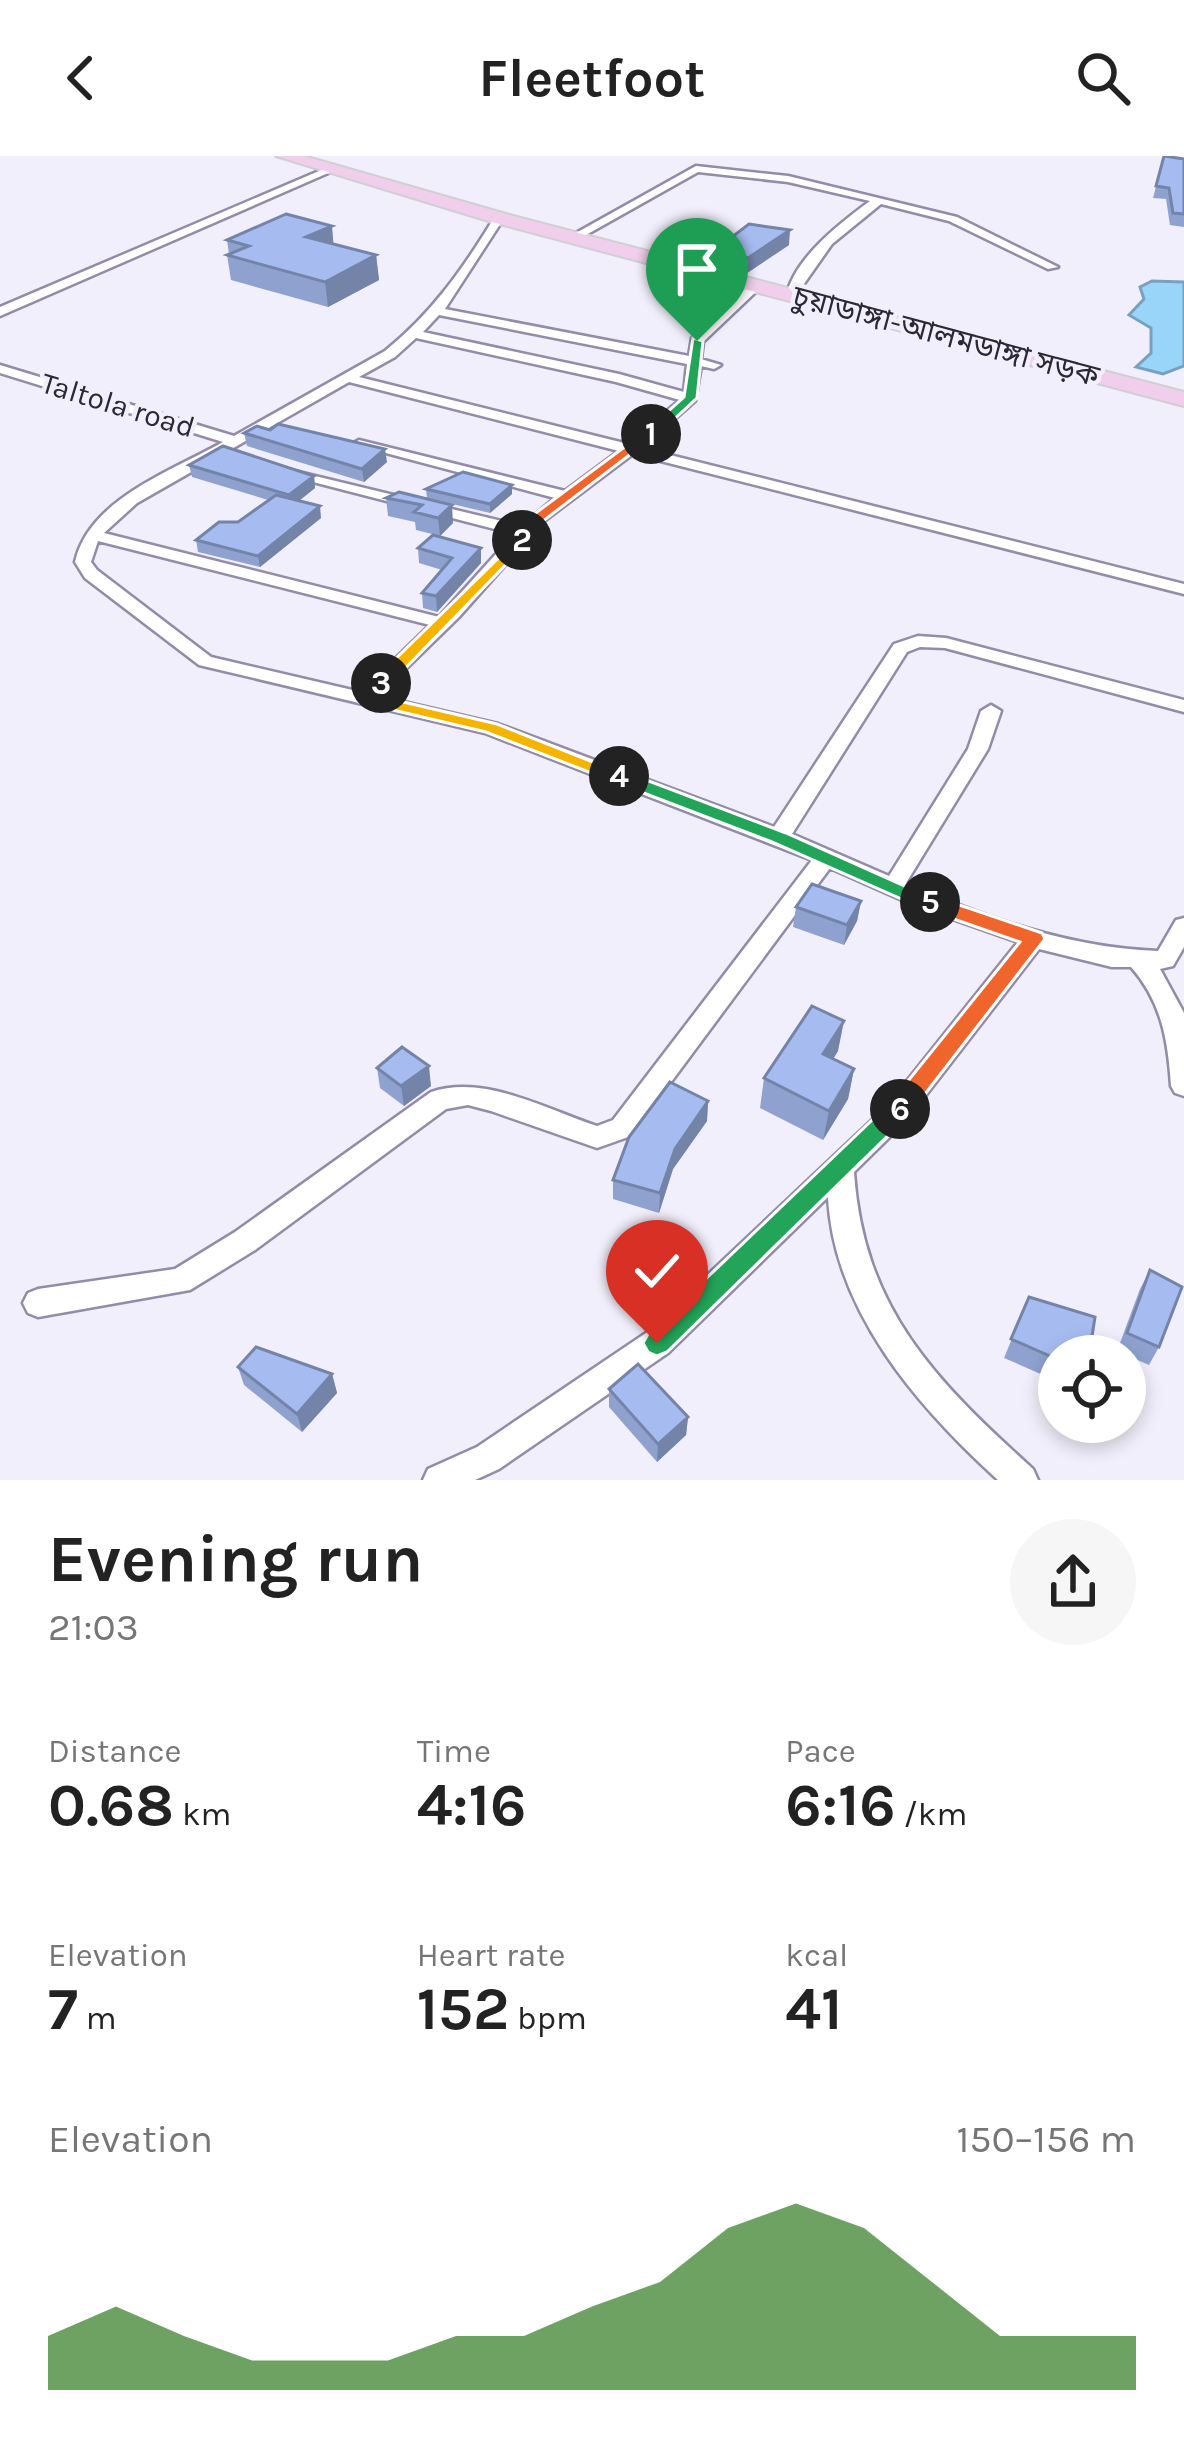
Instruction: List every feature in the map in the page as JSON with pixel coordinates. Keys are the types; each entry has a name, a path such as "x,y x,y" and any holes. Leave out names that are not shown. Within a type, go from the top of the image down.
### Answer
{"main road":[{"name":"চুয়াডাঙ্গা-আলমডাঙ্গা সড়ক","path":"284,156 572,238 1184,399"}],"street":[{"path":"572,238 696,169 788,179 953,219 1052,267"},
{"path":"0,312 331,170"},
{"path":"790,295 804,265 842,226 879,200"},
{"path":"499,218 440,312 416,334 265,424 234,448 131,500 94,536 83,562 91,574 205,661 491,728 1034,939 1140,962 1165,959 1184,926"},
{"path":"365,698 538,518 652,433 690,398 697,341 756,286"},
{"path":"440,312 714,365"},
{"path":"416,334 690,398"},
{"name":"Taltola road","path":"0,369 234,448"},
{"path":"348,378 1184,589"},
{"path":"265,424 288,430"},
{"path":"334,440 412,455 567,496"},
{"path":"283,469 528,532"},
{"path":"94,536 442,623"},
{"path":"779,837 848,725 900,648 908,644 946,643 1184,706"},
{"path":"892,886 978,749 992,711"},
{"path":"38,1303 180,1281 245,1241 440,1099 468,1096 597,1137 610,1135 622,1128 654,1087 825,859"},
{"path":"440,1480 488,1458 657,1343 896,1114 1034,939"},
{"path":"1140,962 1158,978 1168,998 1180,1042 1184,1086"},
{"path":"840,1168 839,1209 856,1264 902,1359 964,1430 1022,1480"}],"water":[{"path":"1152,281 1184,282 1184,366 1163,374 1136,367 1151,353 1151,328 1129,315 1144,299 1140,287"}],"building":[{"path":"1164,156 1184,159 1184,214 1173,213 1169,188 1156,186"},
{"path":"286,214 332,226 306,237 376,255 325,282 227,255 249,246 227,240"},
{"path":"749,224 790,230 748,258 716,249"},
{"path":"715,271 735,276 719,293 697,289"},
{"path":"278,424 385,449 362,469 244,433 257,426 270,430"},
{"path":"223,446 314,476 289,495 189,465"},
{"path":"463,472 512,485 490,504 426,489"},
{"path":"399,492 452,505 438,518 414,512 422,505 386,498"},
{"path":"276,495 320,506 258,556 196,540 219,522 238,522"},
{"path":"433,535 481,548 436,596 422,593 452,558 418,548"},
{"path":"812,884 861,901 847,925 796,907"},
{"path":"812,1006 844,1021 823,1054 854,1069 829,1111 764,1078"},
{"path":"402,1047 429,1066 401,1086 377,1068"},
{"path":"670,1082 708,1101 675,1149 660,1193 613,1180 629,1137"},
{"path":"1150,1270 1182,1287 1159,1347 1146,1341 1146,1335 1127,1333"},
{"path":"1029,1297 1095,1317 1092,1335 1038,1335 1038,1351 1011,1339"},
{"path":"256,1347 332,1374 297,1414 238,1367"},
{"path":"638,1364 688,1417 658,1444 609,1389"}],"route":[{"path":"657,1343 896,1114 1034,939 926,901 779,837 491,728 365,698 453,613 538,518 652,433 690,398 697,341"}]}
